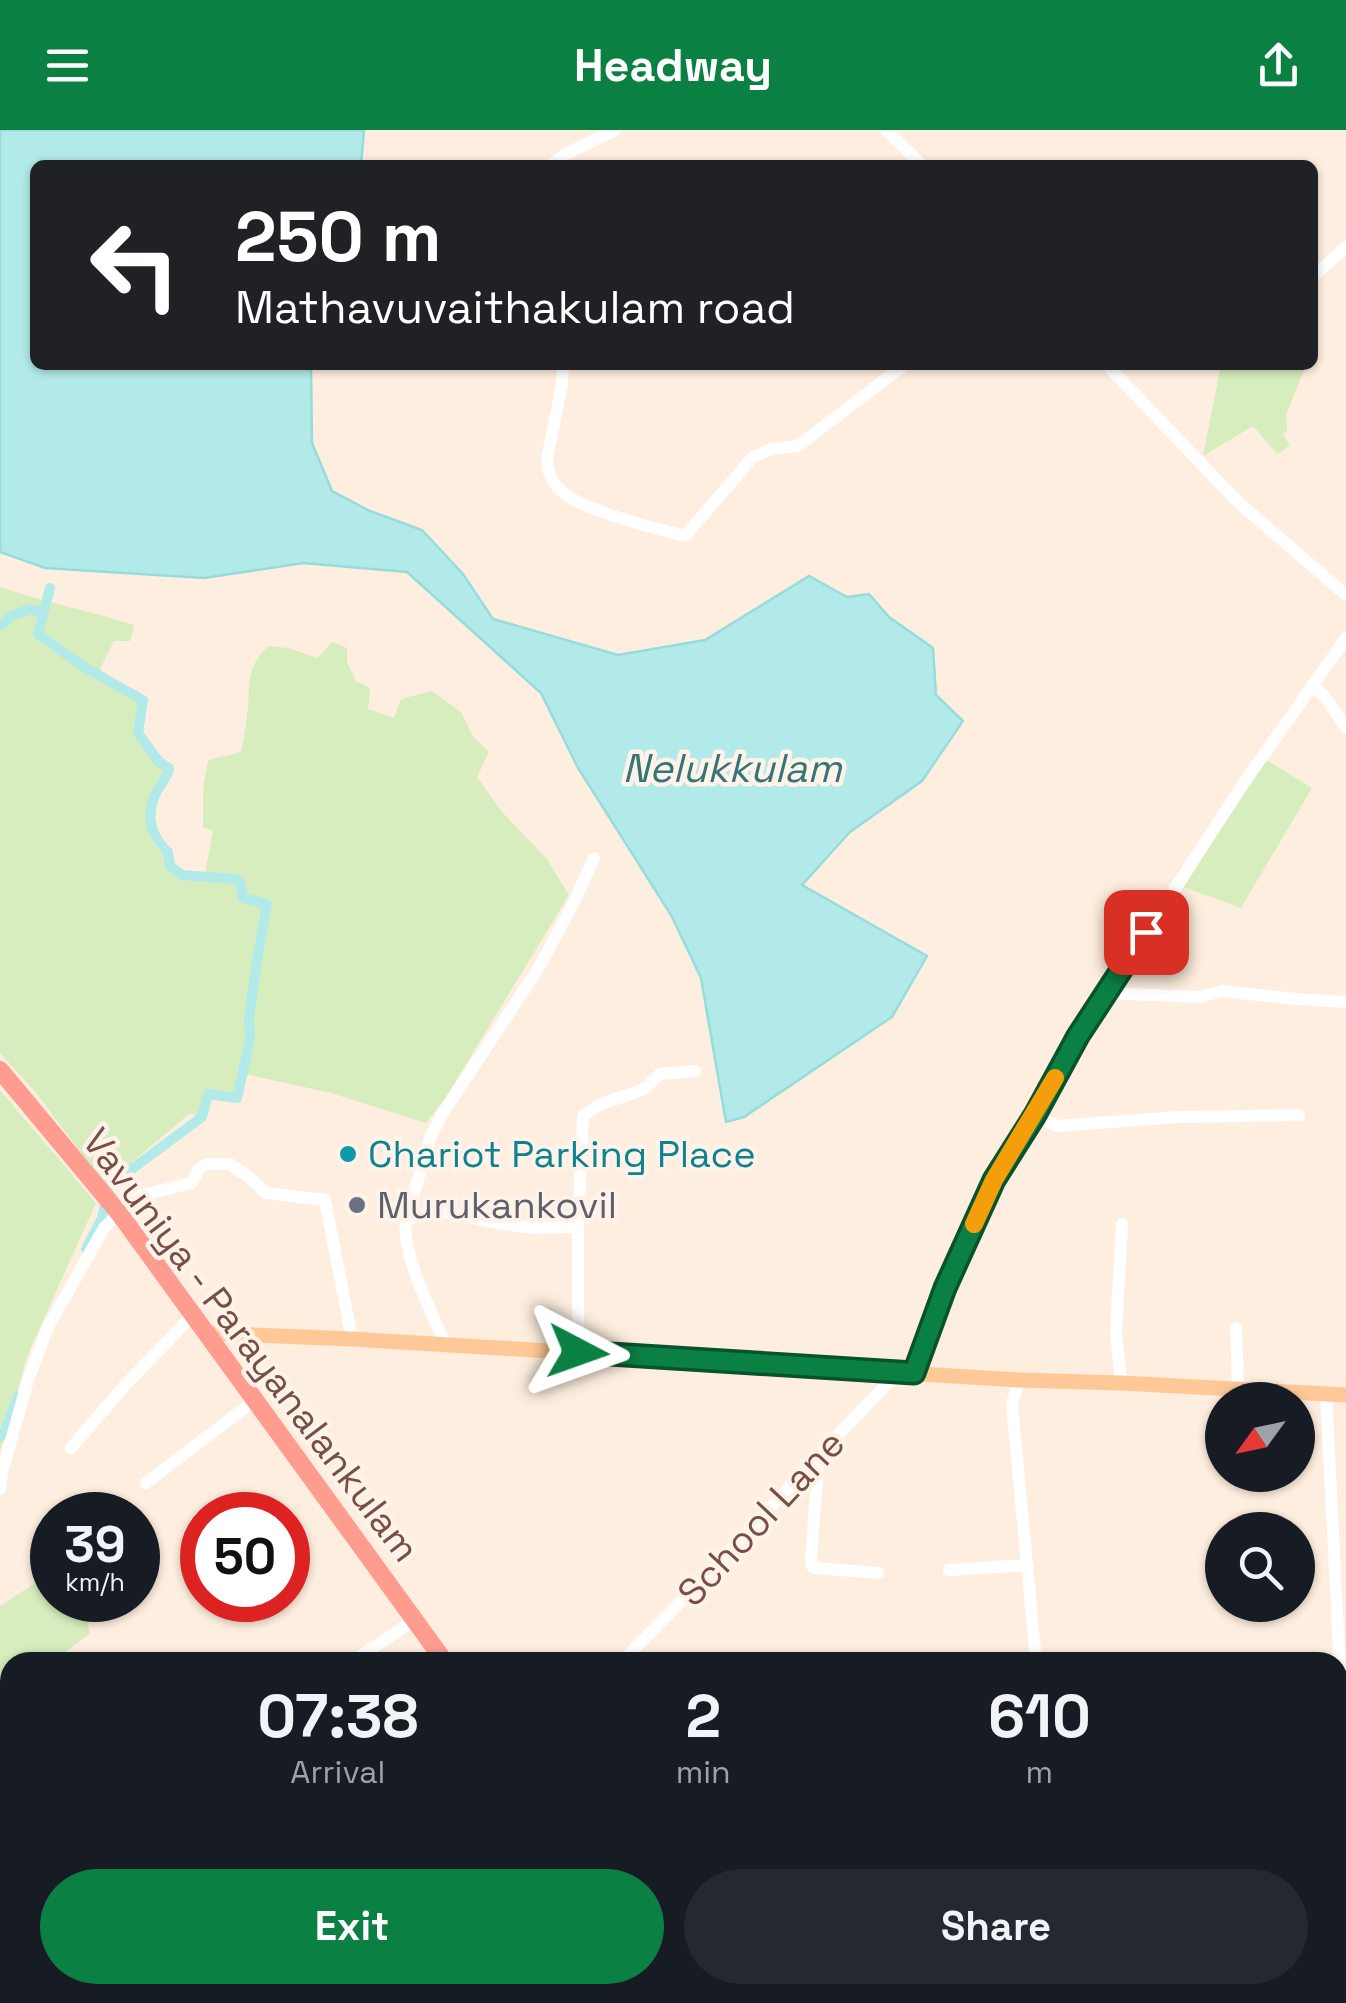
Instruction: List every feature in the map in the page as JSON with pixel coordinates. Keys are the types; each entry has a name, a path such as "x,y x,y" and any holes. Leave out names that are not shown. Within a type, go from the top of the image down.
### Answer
{"highway":[{"name":"Vavuniya - Parayanalankulam","path":"0,1070 116,1210 438,1652"}],"main road":[{"path":"204,1333 1205,1387"},
{"path":"1315,1393 1346,1395"}],"street":[{"path":"557,160 615,130"},
{"path":"886,130 917,160"},
{"path":"1318,272 1346,246"},
{"path":"563,370 547,458 547,469 557,487 572,499 636,524 685,536 753,457 771,448 798,446 895,370"},
{"path":"1111,370 1240,504 1346,595"},
{"path":"907,1373 994,1180 1104,993 1346,638"},
{"path":"1312,686 1325,697 1346,728"},
{"path":"445,1344 404,1234 431,1136 538,969 594,858"},
{"path":"1104,993 1200,997 1222,991 1346,1002"},
{"path":"578,1352 583,1116 644,1089 660,1074 695,1070"},
{"path":"1035,1115 1057,1126 1299,1114"},
{"path":"0,1489 29,1377 48,1327 104,1228 116,1210 142,1195 192,1183 199,1168 208,1164 230,1164 266,1193 324,1200 352,1339"},
{"path":"406,1220 440,1211 496,1224 578,1228"},
{"path":"1121,1383 1116,1330 1122,1224"},
{"path":"71,1448 192,1316"},
{"path":"1236,1328 1238,1382"},
{"name":"School Lane","path":"631,1652 820,1454 907,1373"},
{"path":"1019,1380 1012,1404 1035,1652"},
{"path":"1326,1394 1339,1652"},
{"path":"146,1483 254,1401"},
{"path":"820,1454 812,1566 878,1573"},
{"path":"950,1570 1028,1565"},
{"path":"367,1652 414,1620"}],"green space":[{"path":"1220,370 1304,370 1286,415 1287,431 1283,434 1290,446 1277,454 1253,426 1203,456"},
{"path":"0,587 134,625 130,641 114,641 100,669 140,701 136,735 165,769 150,807 150,837 181,877 204,879 213,831 203,827 208,761 241,751 252,671 268,646 318,658 332,642 347,648 347,662 356,681 370,688 368,709 394,718 401,699 432,691 461,712 472,735 489,752 477,777 502,812 547,859 569,895 446,1097 426,1123 331,1093 240,1075 234,1094 206,1092 200,1115 189,1114 105,1185 37,1094 0,1053"},
{"path":"1265,759 1312,788 1241,908 1184,887"},
{"path":"0,1090 96,1203 28,1354 0,1450"},
{"path":"30,1586 30,1622 87,1622 90,1633 66,1652 0,1652 0,1606"}],"water":[{"name":"Nelukkulam","path":"0,130 364,130 361,160 30,160 30,370 311,370 312,443 332,491 370,511 422,530 463,574 493,619 618,655 705,640 809,576 847,597 869,594 889,617 933,648 936,695 963,721 922,781 850,832 802,885 927,956 892,1017 744,1117 726,1122 701,978 671,915 578,768 541,693 407,572 303,563 204,578 45,568 0,552"}],"waterway":[{"path":"50,588 38,634 84,667 143,700 138,733 159,762 169,768 156,794 151,820 154,834 168,852 170,866 182,875 235,879 240,882 243,898 267,904 249,1018 250,1040 237,1098 208,1094 202,1117 109,1186 102,1218 86,1249"},
{"path":"0,626 11,616 31,609 43,613"},
{"path":"0,1437 18,1396"}],"slow traffic":[{"path":"974,1224 994,1180 1055,1078"}],"place":[{"name":"Chariot Parking Place","path":"348,1154"},
{"name":"Murukankovil","path":"357,1205"}],"route":[{"path":"578,1352 914,1373 945,1288 994,1180 1104,993 1146,932"}]}
